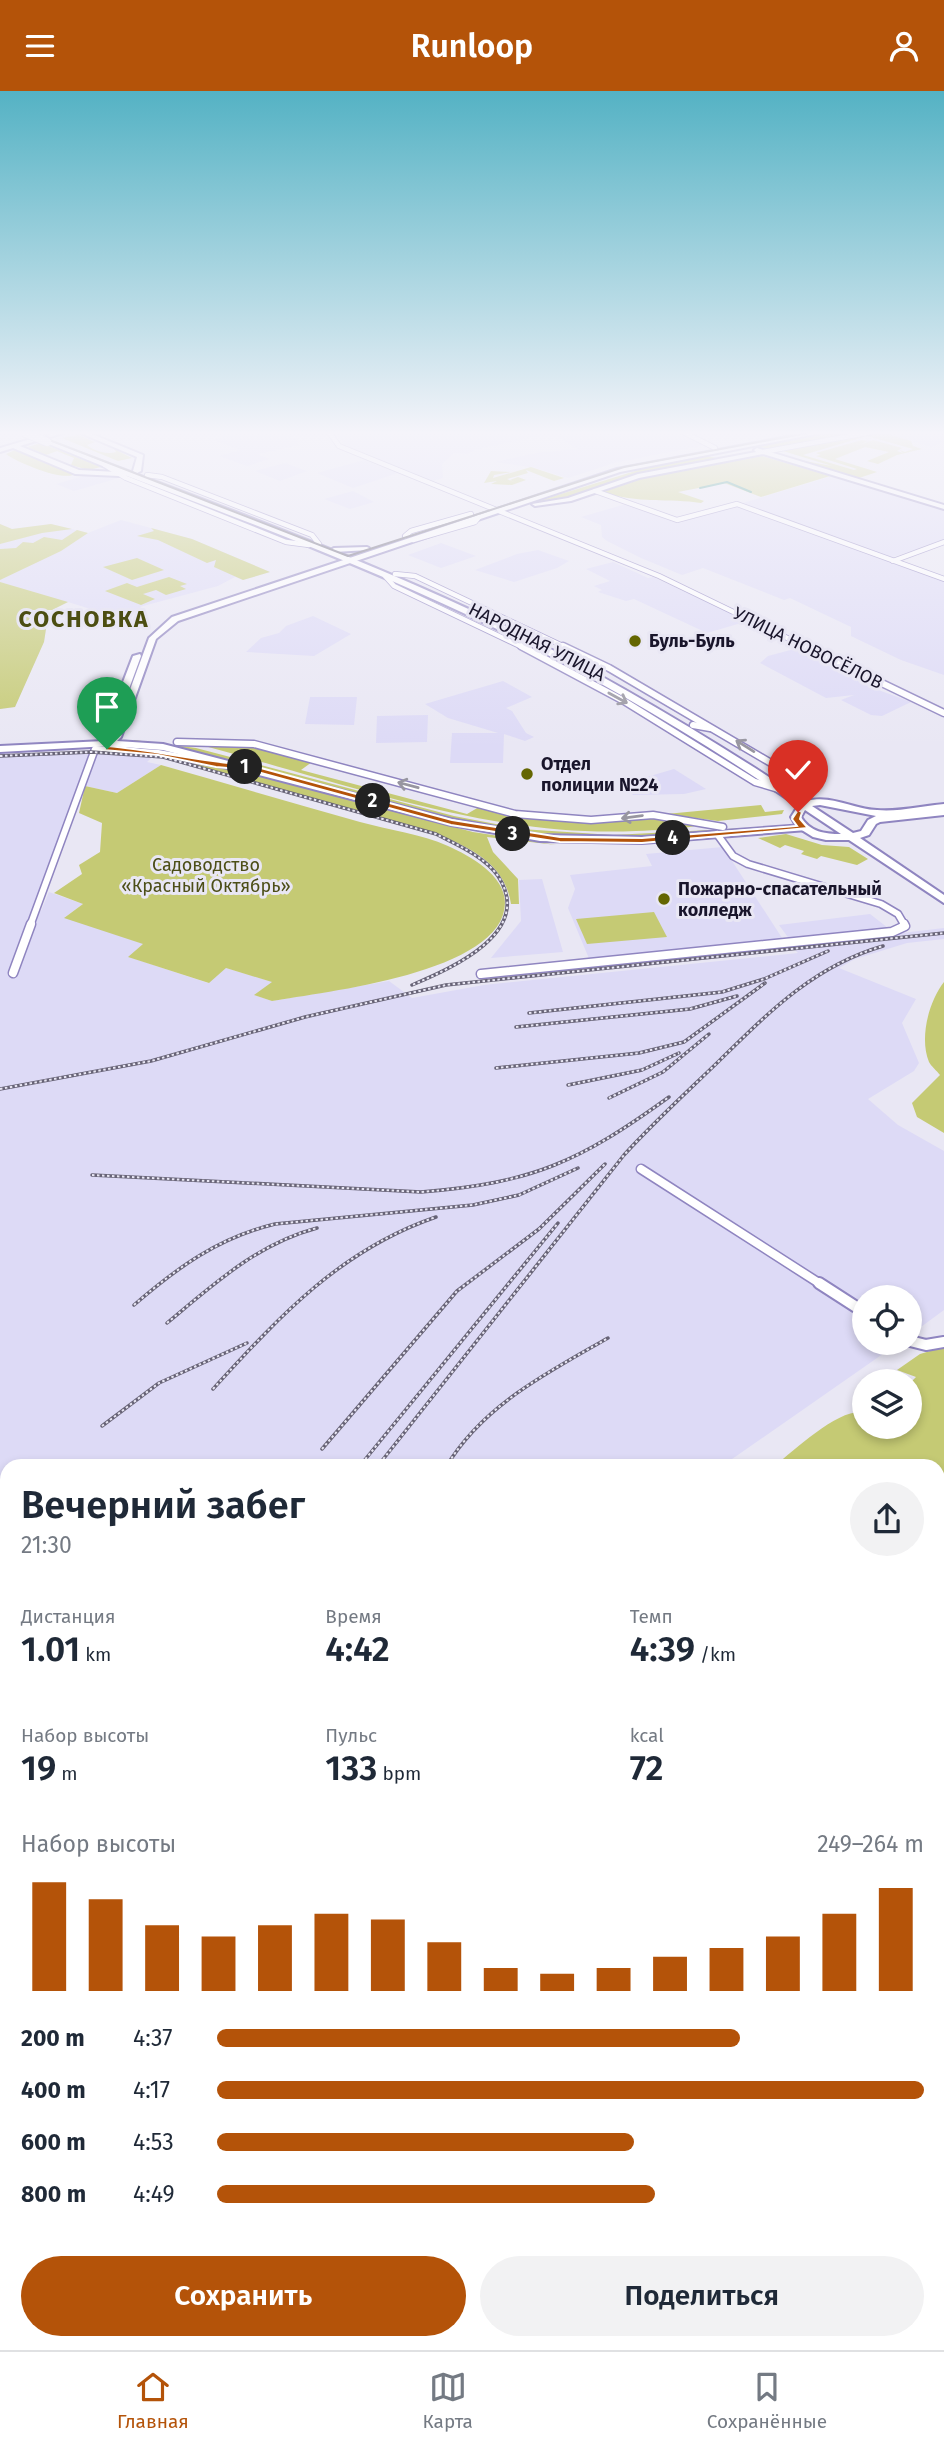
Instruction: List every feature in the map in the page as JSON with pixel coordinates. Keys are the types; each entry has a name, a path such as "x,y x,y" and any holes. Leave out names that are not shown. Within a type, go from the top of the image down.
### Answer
{"main road":[{"name":"НАРОДНАЯ УЛИЦА","path":"289,537 369,566 549,645 693,725 856,836"},
{"name":"НАРОДНАЯ УЛИЦА","path":"303,537 330,551"},
{"path":"348,558 367,549 408,538"},
{"path":"108,740 144,637 157,624 176,614 348,558 376,552 408,538"},
{"path":"324,566 330,551 367,549"},
{"path":"117,737 153,638 159,629 181,616 324,566 369,566 376,552"},
{"name":"НАРОДНАЯ УЛИЦА","path":"390,575 571,663 789,790"},
{"path":"0,749 117,737 177,742 467,818 512,826 610,833 720,830"},
{"path":"0,743 108,740 163,747 250,767 451,822 516,835 611,841 800,824 825,836 856,836 870,828 872,822"},
{"path":"800,824 798,812 811,805 839,803 864,812 944,810"},
{"path":"872,822 944,810"},
{"path":"864,812 872,822"},
{"path":"856,836 944,890"},
{"path":"856,836 944,900"}],"street":[{"path":"272,537 286,543 309,545"},
{"name":"УЛИЦА НОВОСЁЛОВ","path":"564,537 659,576 944,713"},
{"path":"828,537 944,579"},
{"path":"893,561 944,542"},
{"path":"390,575 415,576 589,657 718,729 788,773 789,790"},
{"path":"693,725 718,729"},
{"path":"177,742 254,744 515,814 591,820 653,815 720,830 740,859 865,898 900,916 905,926 892,932 481,974"},
{"path":"13,973 95,749 158,753 207,763 250,767"},
{"path":"207,763 217,759"},
{"path":"641,1169 852,1304"},
{"path":"922,1344 944,1342"}],"shaded area":[{"path":"0,537 186,537 270,572 243,580 235,577 218,586 140,607 145,610 129,610 116,617 68,602 52,610 33,609 28,622 42,622 41,628 46,629 44,641 15,707 0,709"},
{"path":"603,537 825,537 944,581 944,675 901,660 851,636 851,627 790,598 784,600 703,568 682,575"},
{"path":"834,537 944,537 944,541 889,558"},
{"path":"441,543 476,556 441,568 408,555"},
{"path":"538,550 569,561 557,568 514,582 475,570 517,554"},
{"path":"613,562 648,578 653,577 748,621 707,633 634,599 626,601 598,592 602,590 594,586 610,581 586,569"},
{"path":"313,616 351,634 314,656 246,652 261,638 279,633 286,626"},
{"path":"798,648 873,688 911,702 882,716 871,715 841,700 854,695 826,698 760,663 768,656"},
{"path":"503,681 532,697 506,708 512,711 526,733 534,737 525,741 504,734 503,763 450,763 452,733 498,733 448,718 425,704"},
{"path":"310,697 357,697 354,725 305,724"},
{"path":"428,715 427,742 376,743 377,716"},
{"path":"90,750 32,912 41,911 49,892 83,904 65,917 144,944 129,957 208,983 226,968 273,982 255,995 272,1001 389,981 412,998 484,985 798,953 791,946 944,928 944,939 907,943 855,959 839,968 916,999 902,1023 919,1063 914,1071 868,1099 898,1125 944,1151 944,1310 922,1326 922,1285 852,1285 852,1355 881,1355 861,1369 852,1369 852,1375 732,1459 0,1459 0,756"},
{"path":"97,753 152,757 147,762 161,765 117,793 85,786"},
{"path":"674,769 706,789 684,794 633,795 623,784"},
{"name":"Пожарно-спасательный колледж","path":"723,847 784,941 590,961 568,908 575,889 570,875 652,866 646,854"},
{"path":"542,879 563,952 491,958 521,921 519,880"},
{"path":"870,914 888,928 790,940 779,925"}],"green space":[{"path":"0,537 25,537 0,544"},
{"path":"43,537 62,540 81,537 61,551 0,580 0,549 16,548 23,542 33,543"},
{"path":"144,537 192,539 270,572 243,580 214,567 216,560 207,563 158,540"},
{"path":"137,558 164,570 132,580 103,567"},
{"path":"169,577 187,584 180,586 186,589 166,595 156,590 143,594 155,599 141,605 105,591 127,583 137,587"},
{"path":"0,582 68,602 52,610 33,610 28,622 42,622 41,628 46,629 44,642 15,707 0,709"},
{"path":"134,740 196,748 454,816 521,829 613,835 748,828 633,838 518,831 403,808 249,765 171,748 132,743"},
{"path":"249,744 312,762 301,770 467,814 479,807 551,820 654,817 699,825 636,831 581,831 526,826 416,805 201,745"},
{"path":"139,752 229,768 473,832 557,845 487,837 493,852 518,879 519,904 511,904 502,878 485,859 437,834 164,757 135,753"},
{"name":"Садоводство «Красный Октябрь»","path":"161,765 360,822 427,838 457,850 485,868 499,884 505,903 497,927 475,947 407,975 330,992 272,1001 254,995 272,982 226,968 209,983 128,957 143,944 64,918 83,904 54,893 82,874 79,865 100,852 102,823 79,813 85,786 117,793"},
{"path":"761,805 765,812 784,810 782,814 718,821 666,814"},
{"path":"786,834 822,845 849,847 868,859 857,865 821,856 817,859 801,854 804,851 785,845 780,848 758,838"},
{"path":"654,912 667,937 587,944 576,919"},
{"path":"944,982 944,1133 917,1117 912,1103 940,1075 929,1062 925,1031 930,1009"},
{"path":"944,1347 944,1459 783,1459 830,1423 852,1413 852,1439 922,1439 922,1369 898,1369 919,1355"}],"tram line":[{"path":"300,537 348,556 406,537"}],"railway":[{"path":"0,756 91,752 163,757 436,834 461,847 478,857 498,876 507,896 506,914 498,931 467,958 412,985"},
{"path":"0,1089 151,1061 305,1017 446,985 944,933"},
{"path":"383,1459 624,1155 647,1131 756,1025 794,993 835,966 883,946"},
{"path":"529,1013 722,992 764,979 828,951"},
{"path":"496,1068 639,1053 684,1042 765,983"},
{"path":"516,1027 690,1009 737,996"},
{"path":"609,1098 663,1072 709,1034"},
{"path":"568,1085 642,1070 679,1053"},
{"path":"92,1175 421,1192 460,1188 525,1175 581,1153 669,1097"},
{"path":"322,1449 457,1291 539,1229 605,1164"},
{"path":"134,1305 200,1255 254,1230 275,1224 473,1205 519,1195 578,1168"},
{"path":"213,1389 288,1311 341,1267 402,1231 436,1217"},
{"path":"366,1459 558,1223"},
{"path":"167,1323 237,1267 275,1244 317,1228"},
{"path":"451,1459 461,1445 497,1408 540,1378 608,1338"},
{"path":"102,1426 159,1383 247,1343"}],"place":[{"name":"Буль-Буль","path":"635,641"},
{"name":"Отдел полиции №24","path":"527,774"},
{"name":"Пожарно-спасательный колледж","path":"664,899"}],"district":[{"name":"СОСНОВКА","path":"84,619"}],"route":[{"path":"107,749 158,753 216,765 250,767 451,822 516,835 560,840 642,841 804,828 796,819 798,812"}]}
